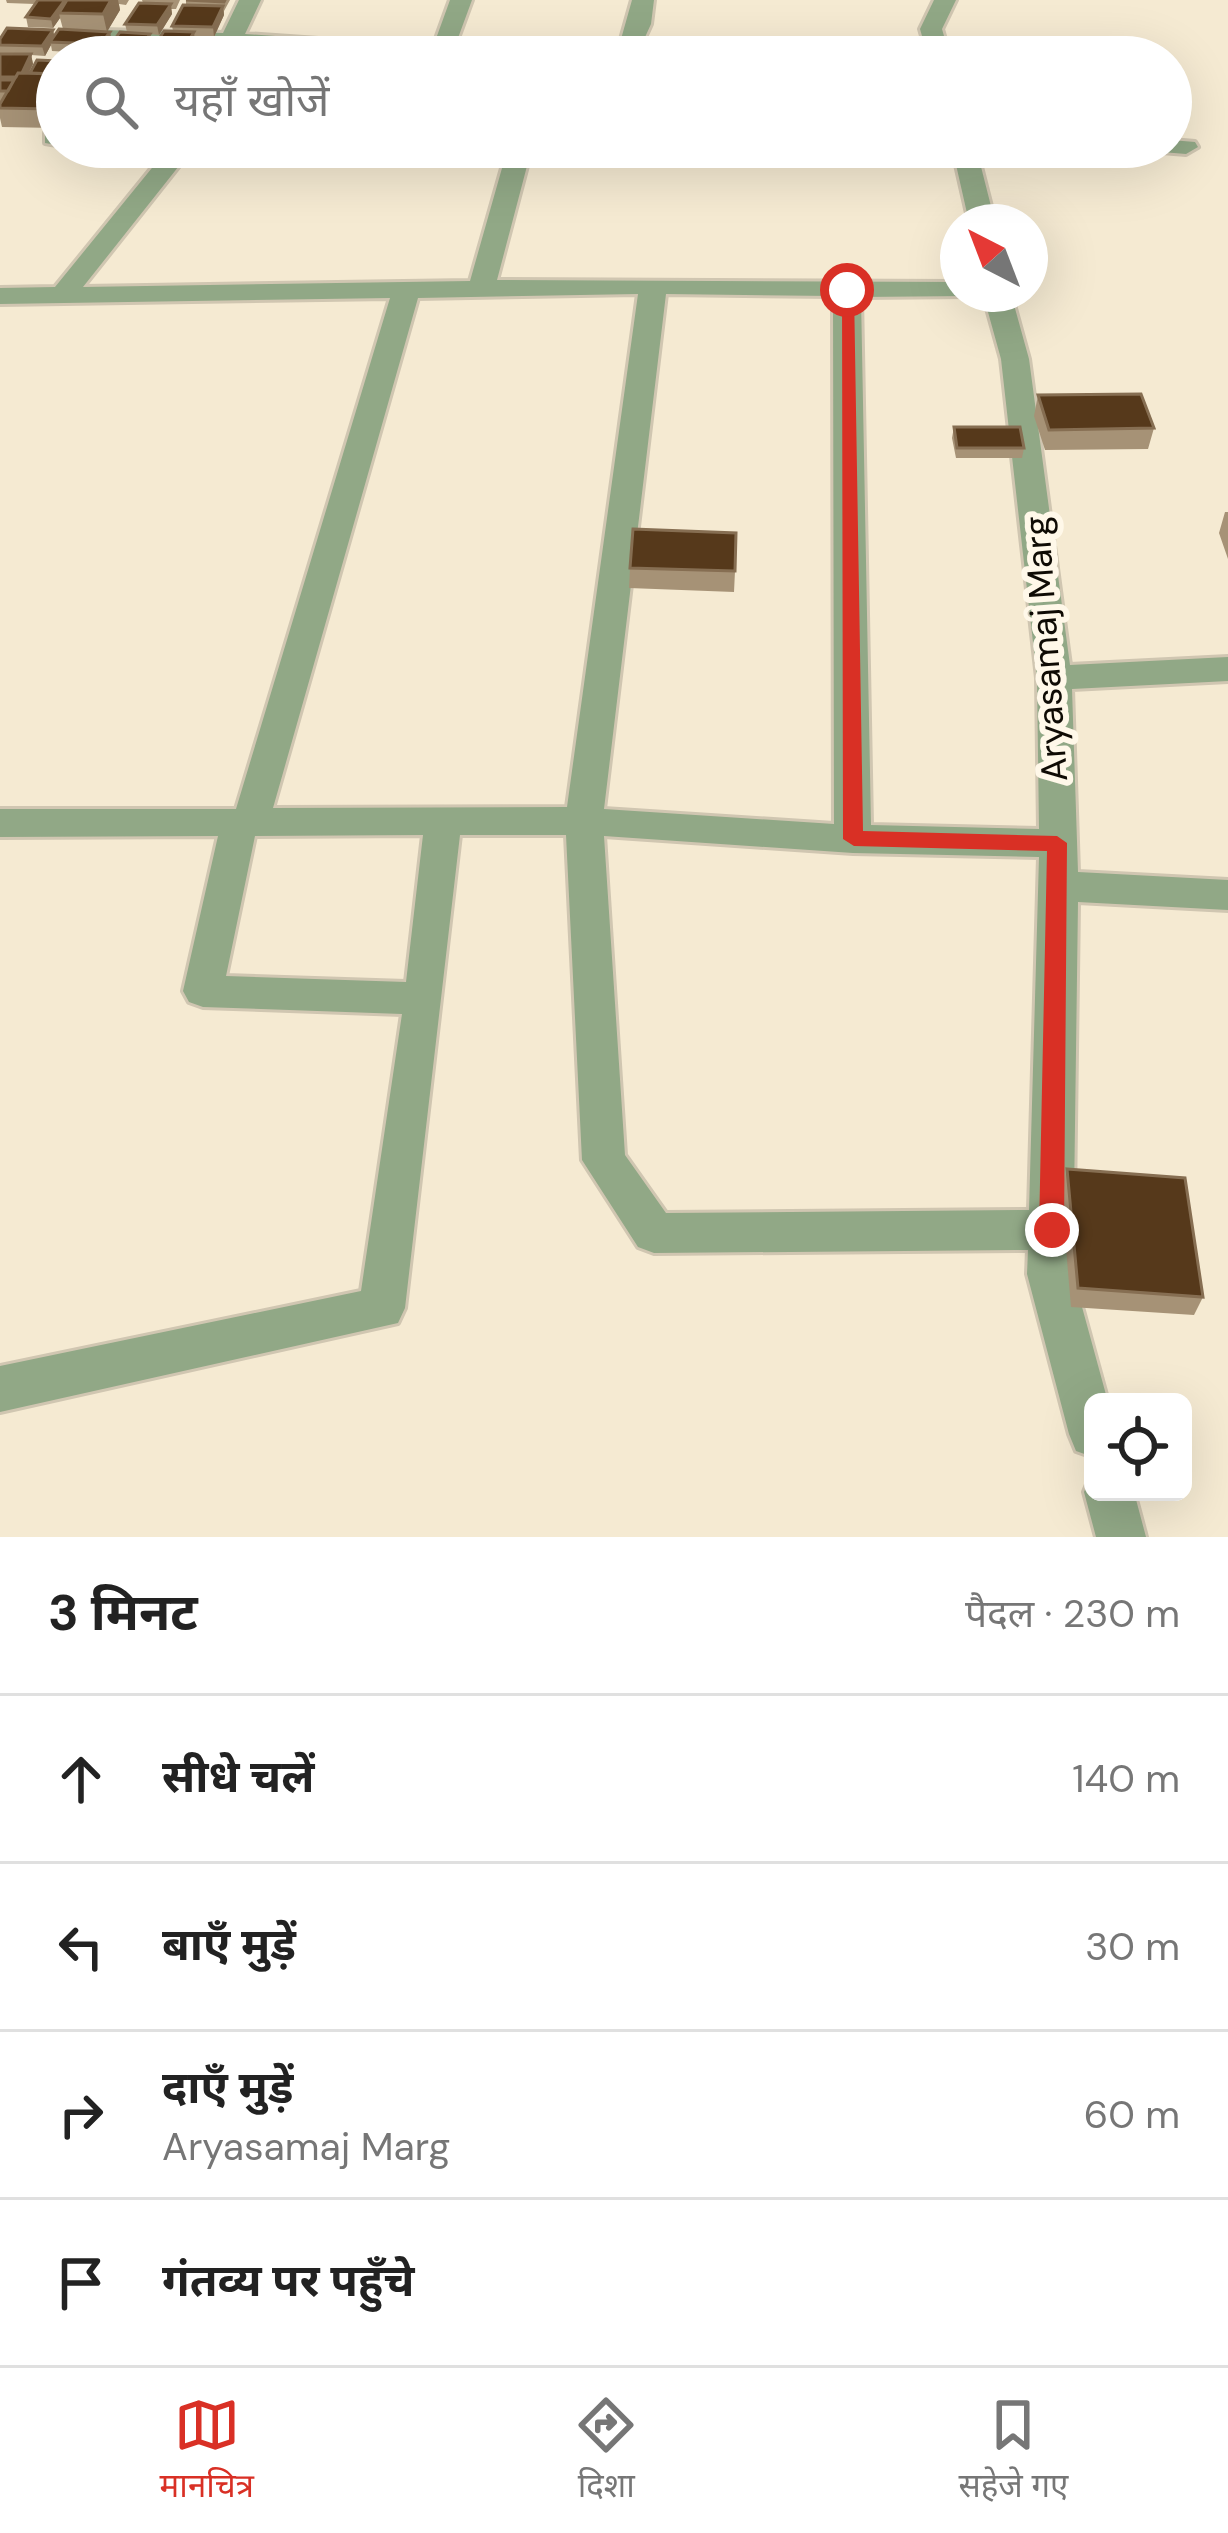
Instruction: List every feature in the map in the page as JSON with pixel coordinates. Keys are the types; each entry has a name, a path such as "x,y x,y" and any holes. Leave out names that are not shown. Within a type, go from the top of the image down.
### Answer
{"street":[{"path":"233,36 250,0"},
{"path":"448,36 461,0"},
{"path":"635,36 643,0"},
{"path":"933,36 931,29 945,0"},
{"path":"64,293 165,168"},
{"path":"481,291 514,168"},
{"path":"969,168 978,204"},
{"path":"0,296 653,286 940,290"},
{"path":"653,286 584,821 604,1160 654,1233 1052,1230"},
{"path":"847,290 854,839"},
{"path":"406,291 244,824 203,991 424,999"},
{"name":"Aryasamaj Marg","path":"1003,312 1015,358 1054,678 1059,886 1050,1274 1084,1401"},
{"path":"1054,678 1228,669"},
{"path":"0,824 584,821 854,839 1057,843"},
{"path":"0,1389 382,1308 443,822"},
{"path":"1059,886 1228,895"},
{"path":"1111,1501 1121,1537"}],"building":[{"path":"38,0 65,0 51,19 26,17"},
{"path":"67,0 111,0 103,14 59,13"},
{"path":"139,3 171,4 157,25 125,24"},
{"path":"183,5 223,6 213,27 172,26"},
{"path":"7,28 53,30 49,36 36,36 36,46 0,45"},
{"path":"59,29 110,32 107,36 54,36"},
{"path":"164,31 194,32 192,36 161,36"},
{"path":"120,32 150,34 149,36 117,36"},
{"path":"0,54 31,54 22,73 0,77"},
{"path":"18,73 36,73 36,109 0,108"},
{"path":"0,80 14,80 8,91 0,91"},
{"path":"1141,394 1154,428 1049,430 1038,395"},
{"path":"954,427 1020,427 1024,448 957,448"},
{"path":"633,529 736,533 735,571 630,568"},
{"path":"1067,1169 1185,1178 1203,1297 1078,1288"}],"route":[{"path":"847,290 854,839 1057,843 1052,1230"}]}
